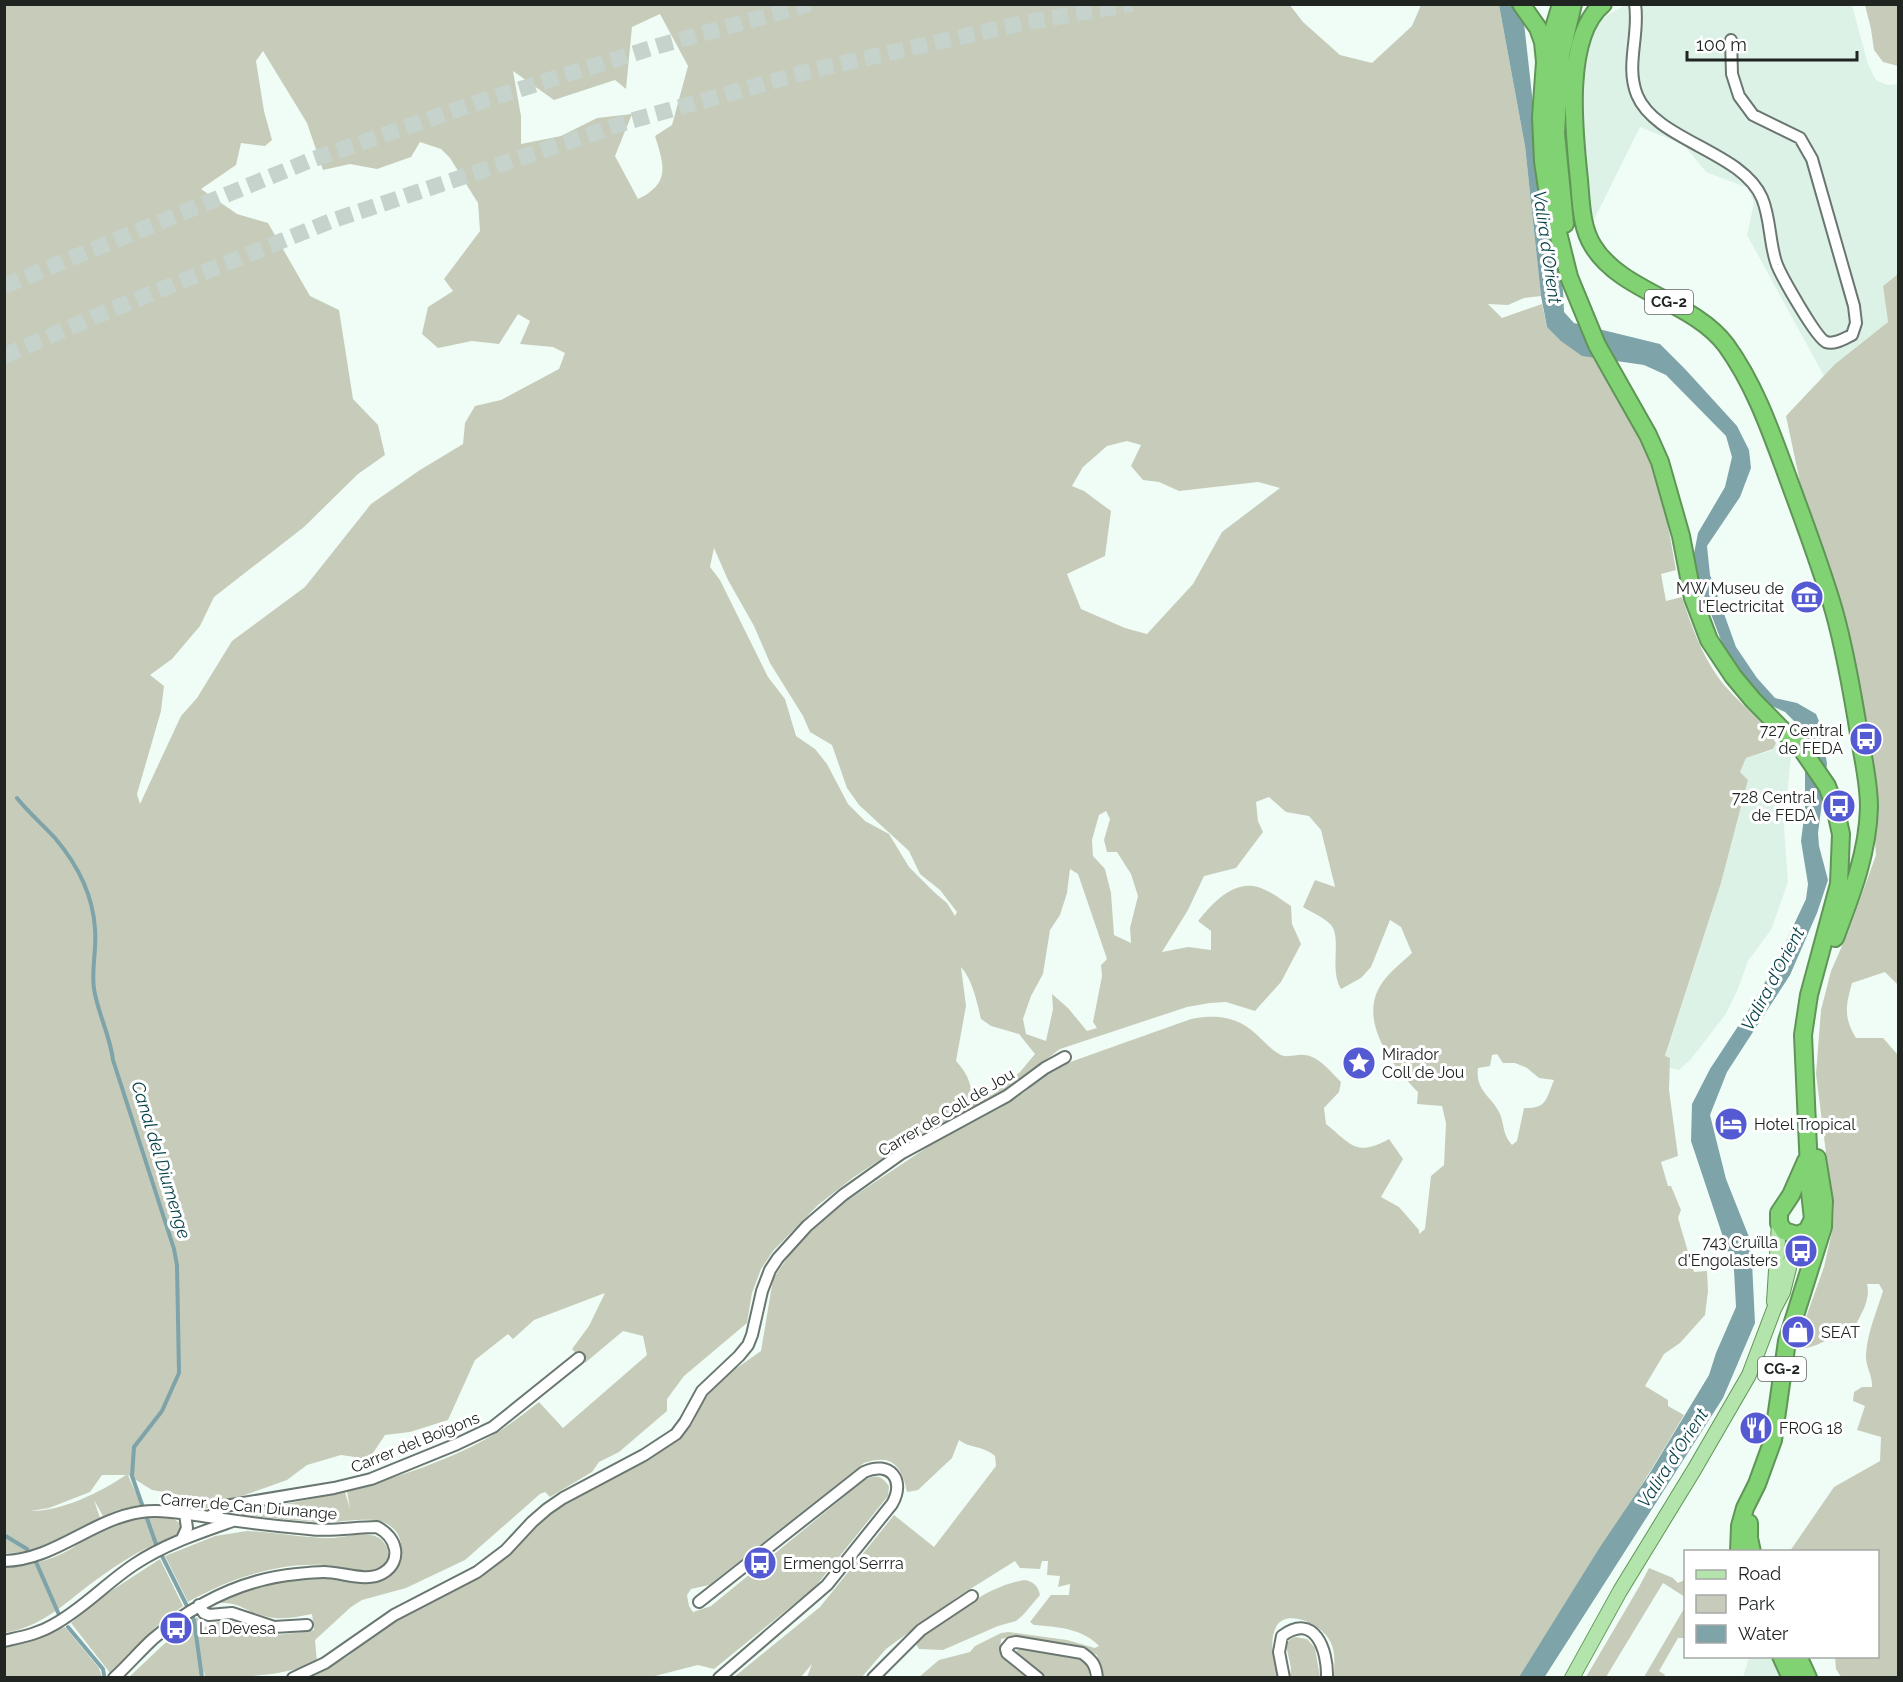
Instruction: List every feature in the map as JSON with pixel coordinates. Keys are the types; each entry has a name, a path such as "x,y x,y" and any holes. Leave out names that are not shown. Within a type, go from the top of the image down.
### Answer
{"highway":[{"path":"1521,4 1538,27 1543,42 1545,62"},
{"name":"CG-2","path":"1603,4 1589,20 1583,34 1574,85 1575,141 1583,218 1587,235 1601,258 1617,272 1713,330 1726,346 1754,392 1800,509 1834,610 1850,673 1868,783 1867,825 1859,872 1831,949 1812,985"},
{"path":"1570,5 1561,55 1556,132 1562,200 1577,299"},
{"name":"CG-2","path":"1570,5 1545,62 1542,138 1547,188 1569,277 1606,362 1648,435 1660,462 1681,536 1693,598 1709,640 1733,676 1803,751 1827,786 1835,807 1840,834 1841,865 1835,902 1818,957 1805,1015 1803,1035 1803,1073 1809,1148 1811,1232 1809,1275 1787,1341 1773,1440 1757,1484 1745,1508 1740,1526 1739,1550"},
{"path":"1562,200 1575,232 1590,258 1624,288 1694,328 1707,339 1754,392"},
{"path":"1779,1223 1788,1234 1811,1232 1822,1227 1824,1201 1817,1156 1808,1125"},
{"name":"CG-2","path":"1779,1223 1780,1211 1787,1203 1804,1166 1809,1148"},
{"path":"1787,1203 1794,1200 1809,1206 1811,1232"},
{"name":"CG-2","path":"1752,1550 1749,1520 1757,1484"},
{"path":"1782,1658 1791,1677"},
{"path":"1799,1658 1808,1677"}],"main road":[{"path":"1774,1310 1779,1223"},
{"path":"1572,1677 1620,1591 1749,1376 1783,1292 1792,1256 1811,1232"}],"street":[{"path":"1635,4 1637,17 1632,64 1633,80 1641,102 1656,120 1738,170 1752,183 1762,198 1777,265 1816,333 1826,342 1836,342 1852,335 1856,323 1854,306 1812,159 1800,138 1753,115 1739,96 1732,74 1731,40"},
{"name":"Carrer de Coll de Jou","path":"293,1677 325,1663 394,1615 477,1572 506,1550 547,1509 563,1498 644,1455 676,1434 686,1422 702,1391 748,1345 770,1270 807,1226 843,1194 902,1153 1007,1096 1045,1068 1065,1057"},
{"name":"Carrer del Boïgons","path":"209,1517 225,1506 334,1488 370,1479 457,1444 493,1427 579,1358"},
{"path":"699,1602 864,1472 880,1468 891,1473 895,1478 898,1491 892,1504 827,1585 718,1677"},
{"name":"Carrer de Can Diunange","path":"4,1562 31,1557 54,1549 102,1523 144,1511 321,1530 377,1527 385,1531 395,1545 396,1556 393,1565 377,1577 325,1572 256,1580 211,1598 192,1609"},
{"path":"182,1539 187,1528 185,1514"},
{"path":"4,1641 31,1635 52,1626 74,1612 137,1562 182,1539 235,1521"},
{"path":"873,1677 921,1630 972,1596"},
{"path":"114,1677 152,1640 192,1609 209,1615 232,1613 273,1627 307,1625"},
{"path":"1284,1677 1279,1652 1282,1636 1290,1630 1302,1628 1310,1630 1318,1640 1323,1650 1327,1677"},
{"path":"1038,1677 1007,1653 1006,1649 1011,1643 1082,1653 1095,1666 1097,1677"}],"shaded area":[{"path":"1625,5 1852,5 1868,64 1876,80 1887,85 1898,84 1898,274 1883,286 1888,322 1835,364 1824,376 1747,235 1754,203 1748,188 1706,172 1684,145 1640,127 1592,224 1582,148 1584,67 1593,24"},
{"path":"1776,743 1791,756 1784,826 1788,882 1771,930 1748,961 1726,1014 1691,1059 1679,1070 1669,1068 1670,1058 1665,1057 1721,883 1748,780 1740,772 1746,758 1773,750"},
{"path":"1749,1658 1774,1658 1783,1677 1743,1677"}],"green space":[{"path":"1289,4 1303,22 1340,55 1372,63 1412,26 1421,5 1499,5 1525,146 1541,296 1524,298 1508,305 1488,304 1502,318 1542,304 1547,327 1582,355 1592,357 1633,427 1647,456 1661,495 1676,570 1661,574 1666,601 1682,597 1697,638 1712,668 1776,743 1773,749 1746,758 1740,772 1748,780 1721,883 1665,1056 1670,1058 1669,1090 1678,1156 1661,1162 1668,1186 1671,1186 1681,1210 1678,1218 1694,1272 1707,1271 1708,1291 1705,1315 1680,1343 1664,1354 1645,1386 1668,1400 1668,1406 1684,1415 1519,1677 1334,1677 1333,1650 1326,1635 1304,1621 1288,1619 1281,1621 1274,1633 1273,1652 1278,1677 1103,1677 1097,1655 1071,1644 1010,1637 1001,1639 1000,1655 1026,1677 919,1677 939,1660 970,1652 975,1646 1001,1633 1067,1640 1095,1648 1099,1646 1077,1632 1034,1625 1030,1622 1051,1595 1069,1595 1070,1584 1058,1587 1060,1576 1047,1575 1048,1561 1042,1561 1040,1569 1020,1568 1015,1561 959,1596 886,1649 862,1677 807,1677 812,1664 801,1677 734,1677 820,1607 894,1515 934,1547 996,1466 995,1456 959,1440 952,1458 918,1490 907,1492 899,1469 889,1461 874,1460 864,1463 709,1585 691,1589 687,1595 693,1612 711,1606 863,1481 871,1477 878,1477 889,1486 888,1496 815,1587 714,1669 698,1665 647,1678 313,1677 348,1656 405,1615 490,1570 519,1546 540,1522 560,1506 677,1441 692,1424 705,1398 721,1379 761,1351 773,1279 790,1254 814,1229 845,1202 929,1146 1000,1108 1059,1066 1191,1019 1218,1017 1241,1023 1277,1053 1284,1056 1304,1055 1315,1058 1341,1082 1339,1092 1324,1108 1326,1124 1349,1143 1361,1148 1389,1139 1403,1159 1381,1197 1399,1207 1419,1230 1419,1234 1425,1229 1431,1176 1444,1165 1446,1123 1442,1106 1417,1104 1418,1092 1400,1072 1383,1046 1374,1019 1374,1005 1380,986 1392,971 1412,953 1401,927 1390,920 1371,967 1361,978 1341,989 1336,973 1334,931 1325,920 1303,907 1315,880 1335,887 1321,830 1309,816 1286,812 1269,797 1256,802 1258,821 1263,832 1236,868 1204,876 1188,910 1162,952 1188,947 1211,950 1211,931 1198,921 1215,902 1229,892 1245,886 1253,886 1273,894 1291,906 1292,924 1301,944 1281,982 1255,1011 1226,1002 1187,1007 1060,1049 995,1098 913,1138 854,1177 818,1205 773,1251 761,1269 752,1293 747,1323 684,1376 667,1399 667,1411 619,1452 599,1462 592,1472 550,1497 545,1492 540,1494 465,1560 406,1588 362,1600 351,1607 315,1640 317,1662 289,1671 262,1675 205,1677 204,1671 203,1677 129,1677 197,1617 201,1622 200,1629 222,1621 230,1621 267,1634 314,1630 312,1614 276,1618 257,1614 238,1605 218,1603 230,1598 270,1584 297,1579 330,1577 369,1583 388,1576 399,1561 401,1547 395,1530 383,1522 307,1521 242,1515 241,1512 345,1492 350,1509 347,1491 405,1474 462,1451 498,1432 539,1402 563,1428 647,1355 643,1336 623,1331 585,1363 572,1349 589,1326 605,1293 534,1320 513,1339 508,1334 475,1360 448,1420 410,1432 385,1435 369,1459 341,1455 307,1465 287,1480 202,1510 176,1494 152,1490 128,1475 141,1505 103,1516 94,1500 100,1518 43,1547 5,1553 5,5","holes":["660,14 688,66 672,125 655,136 662,164 660,180 649,193 638,199 615,156 632,114 597,118 561,136 521,144 521,116 513,71 554,100 615,80 626,89 632,27","263,51 307,123 323,170 350,164 377,169 411,157 420,142 441,149 450,158 478,203 480,231 444,279 453,291 428,307 422,334 438,348 472,341 499,344 518,314 530,321 520,344 553,347 565,353 559,369 501,400 475,406 465,423 463,444 371,504 305,587 232,641 197,698 181,716 140,804 137,794 161,711 164,686 150,675 172,659 200,626 214,597 304,527 358,474 385,455 378,425 353,399 339,310 310,296 268,223 237,214 201,189 236,165 241,143 265,146 272,140 264,111 256,61","1127,441 1141,445 1131,466 1143,480 1159,482 1179,491 1258,482 1280,488 1222,532 1193,584 1147,634 1125,628 1081,609 1067,574 1105,556 1111,511 1084,491 1072,486 1083,467 1107,446","714,548 728,580 754,626 770,663 803,716 810,732 832,745 847,788 859,805 909,851 920,874 940,890 957,912 955,916 947,903 909,867 889,834 865,821 848,804 827,764 815,749 796,736 785,699 768,677 720,580 710,567","1106,811 1110,819 1104,840 1107,852 1117,852 1131,874 1138,896 1130,928 1131,943 1114,935 1111,893 1105,869 1093,856 1092,840 1099,815","1070,869 1078,874 1107,959 1101,965 1102,976 1093,1022 1097,1028 1087,1031 1068,1008 1052,994 1053,1009 1046,1041 1026,1034 1023,1019 1031,996 1043,974 1050,930 1060,915 1067,893","961,967 971,984 981,1019 991,1026 1019,1034 1035,1054 1020,1072 992,1095 972,1097 967,1077 956,1061 966,1006","1497,1054 1503,1063 1515,1063 1527,1068 1539,1078 1554,1080 1545,1102 1537,1107 1524,1108 1517,1141 1512,1145 1505,1133 1497,1108 1479,1082 1478,1068 1490,1066 1492,1055","102,1475 126,1475 80,1500 55,1508 30,1511 49,1508 90,1492"]},
{"path":"1865,5 1898,5 1898,66 1883,62 1874,50"},
{"path":"1898,274 1898,985 1885,972 1852,983 1847,1017 1856,1038 1883,1038 1898,1055 1898,1677 1841,1677 1836,1669 1835,1658 1879,1658 1879,1550 1791,1550 1834,1487 1880,1461 1881,1437 1857,1430 1865,1406 1853,1401 1854,1392 1862,1387 1872,1387 1866,1355 1870,1330 1883,1291 1879,1284 1867,1284 1868,1296 1854,1328 1811,1347 1795,1348 1824,1267 1833,1227 1834,1204 1816,1074 1821,1010 1831,971 1849,930 1876,855 1869,760 1806,511 1786,416 1835,364 1888,322 1883,286"},
{"path":"142,1517 174,1519 182,1526 180,1533 120,1563 57,1610 34,1624 5,1633 4,1566 52,1558 71,1549 110,1524"},
{"path":"247,1531 319,1538 358,1534 375,1536 383,1541 388,1555 381,1568 370,1571 323,1565 270,1570 220,1586 188,1602 165,1556 215,1536"},
{"path":"160,1559 183,1606 158,1625 110,1673 71,1623 100,1598"},
{"path":"1649,1568 1673,1578 1678,1583 1684,1580 1684,1596 1663,1583 1606,1677 1586,1677"},
{"path":"1025,1580 1035,1585 1040,1595 1016,1621 998,1626 943,1650 919,1649 915,1642 919,1638 970,1603 997,1588"},
{"path":"1684,1609 1684,1638 1678,1638 1659,1671 1665,1675 1664,1677 1644,1677"},
{"path":"65,1627 99,1668 102,1677 5,1677 4,1647"},
{"path":"1295,1637 1307,1639 1315,1648 1320,1677 1290,1677 1291,1668 1286,1645"},
{"path":"1021,1648 1076,1656 1086,1664 1089,1677 1047,1677 1018,1656 1016,1651"}],"water":[{"name":"Valira d'Orient","path":"1499,5 1522,5 1539,158 1563,290 1564,312 1574,323 1660,344 1737,426 1749,450 1751,468 1740,497 1707,546 1710,575 1736,647 1757,678 1775,698 1797,703 1816,714 1821,726 1827,764 1818,833 1828,880 1817,913 1790,975 1727,1072 1710,1115 1726,1179 1751,1242 1755,1323 1723,1398 1544,1678 1519,1677 1600,1547 1648,1476 1709,1375 1736,1307 1734,1270 1691,1141 1692,1104 1710,1069 1774,967 1806,899 1808,884 1801,841 1805,810 1805,750 1803,730 1785,712 1766,703 1744,679 1722,643 1692,564 1698,533 1725,487 1732,457 1726,436 1666,375 1644,365 1582,356 1561,341 1547,327 1541,296 1525,146"}],"waterway":[{"name":"Canal del Diumenge","path":"17,798 63,848 77,869 87,892 94,916 93,974 96,998 113,1060 174,1249 177,1265 179,1373 162,1411 134,1447 132,1476 156,1544 194,1620 202,1678"},
{"path":"4,1535 27,1549"},
{"path":"36,1562 60,1617"},
{"path":"68,1627 103,1669 104,1675"}],"tunnel":[{"path":"4,286 311,160 482,101 658,46 810,4"},
{"path":"4,356 113,309 331,221 630,121 817,69 1028,22 1132,4"}],"place":[{"name":"MW Museu de l'Electricitat","path":"1807,597"},
{"name":"727 Central de FEDA","path":"1866,739"},
{"name":"728 Central de FEDA","path":"1839,806"},
{"name":"Mirador Coll de Jou","path":"1359,1063"},
{"name":"Hotel Tropical","path":"1731,1124"},
{"name":"743 Cruïlla d'Engolasters","path":"1801,1251"},
{"name":"SEAT","path":"1798,1332"},
{"name":"FROG 18","path":"1756,1428"},
{"name":"Ermengol Serrra","path":"760,1563"},
{"name":"La Devesa","path":"176,1628"}]}
